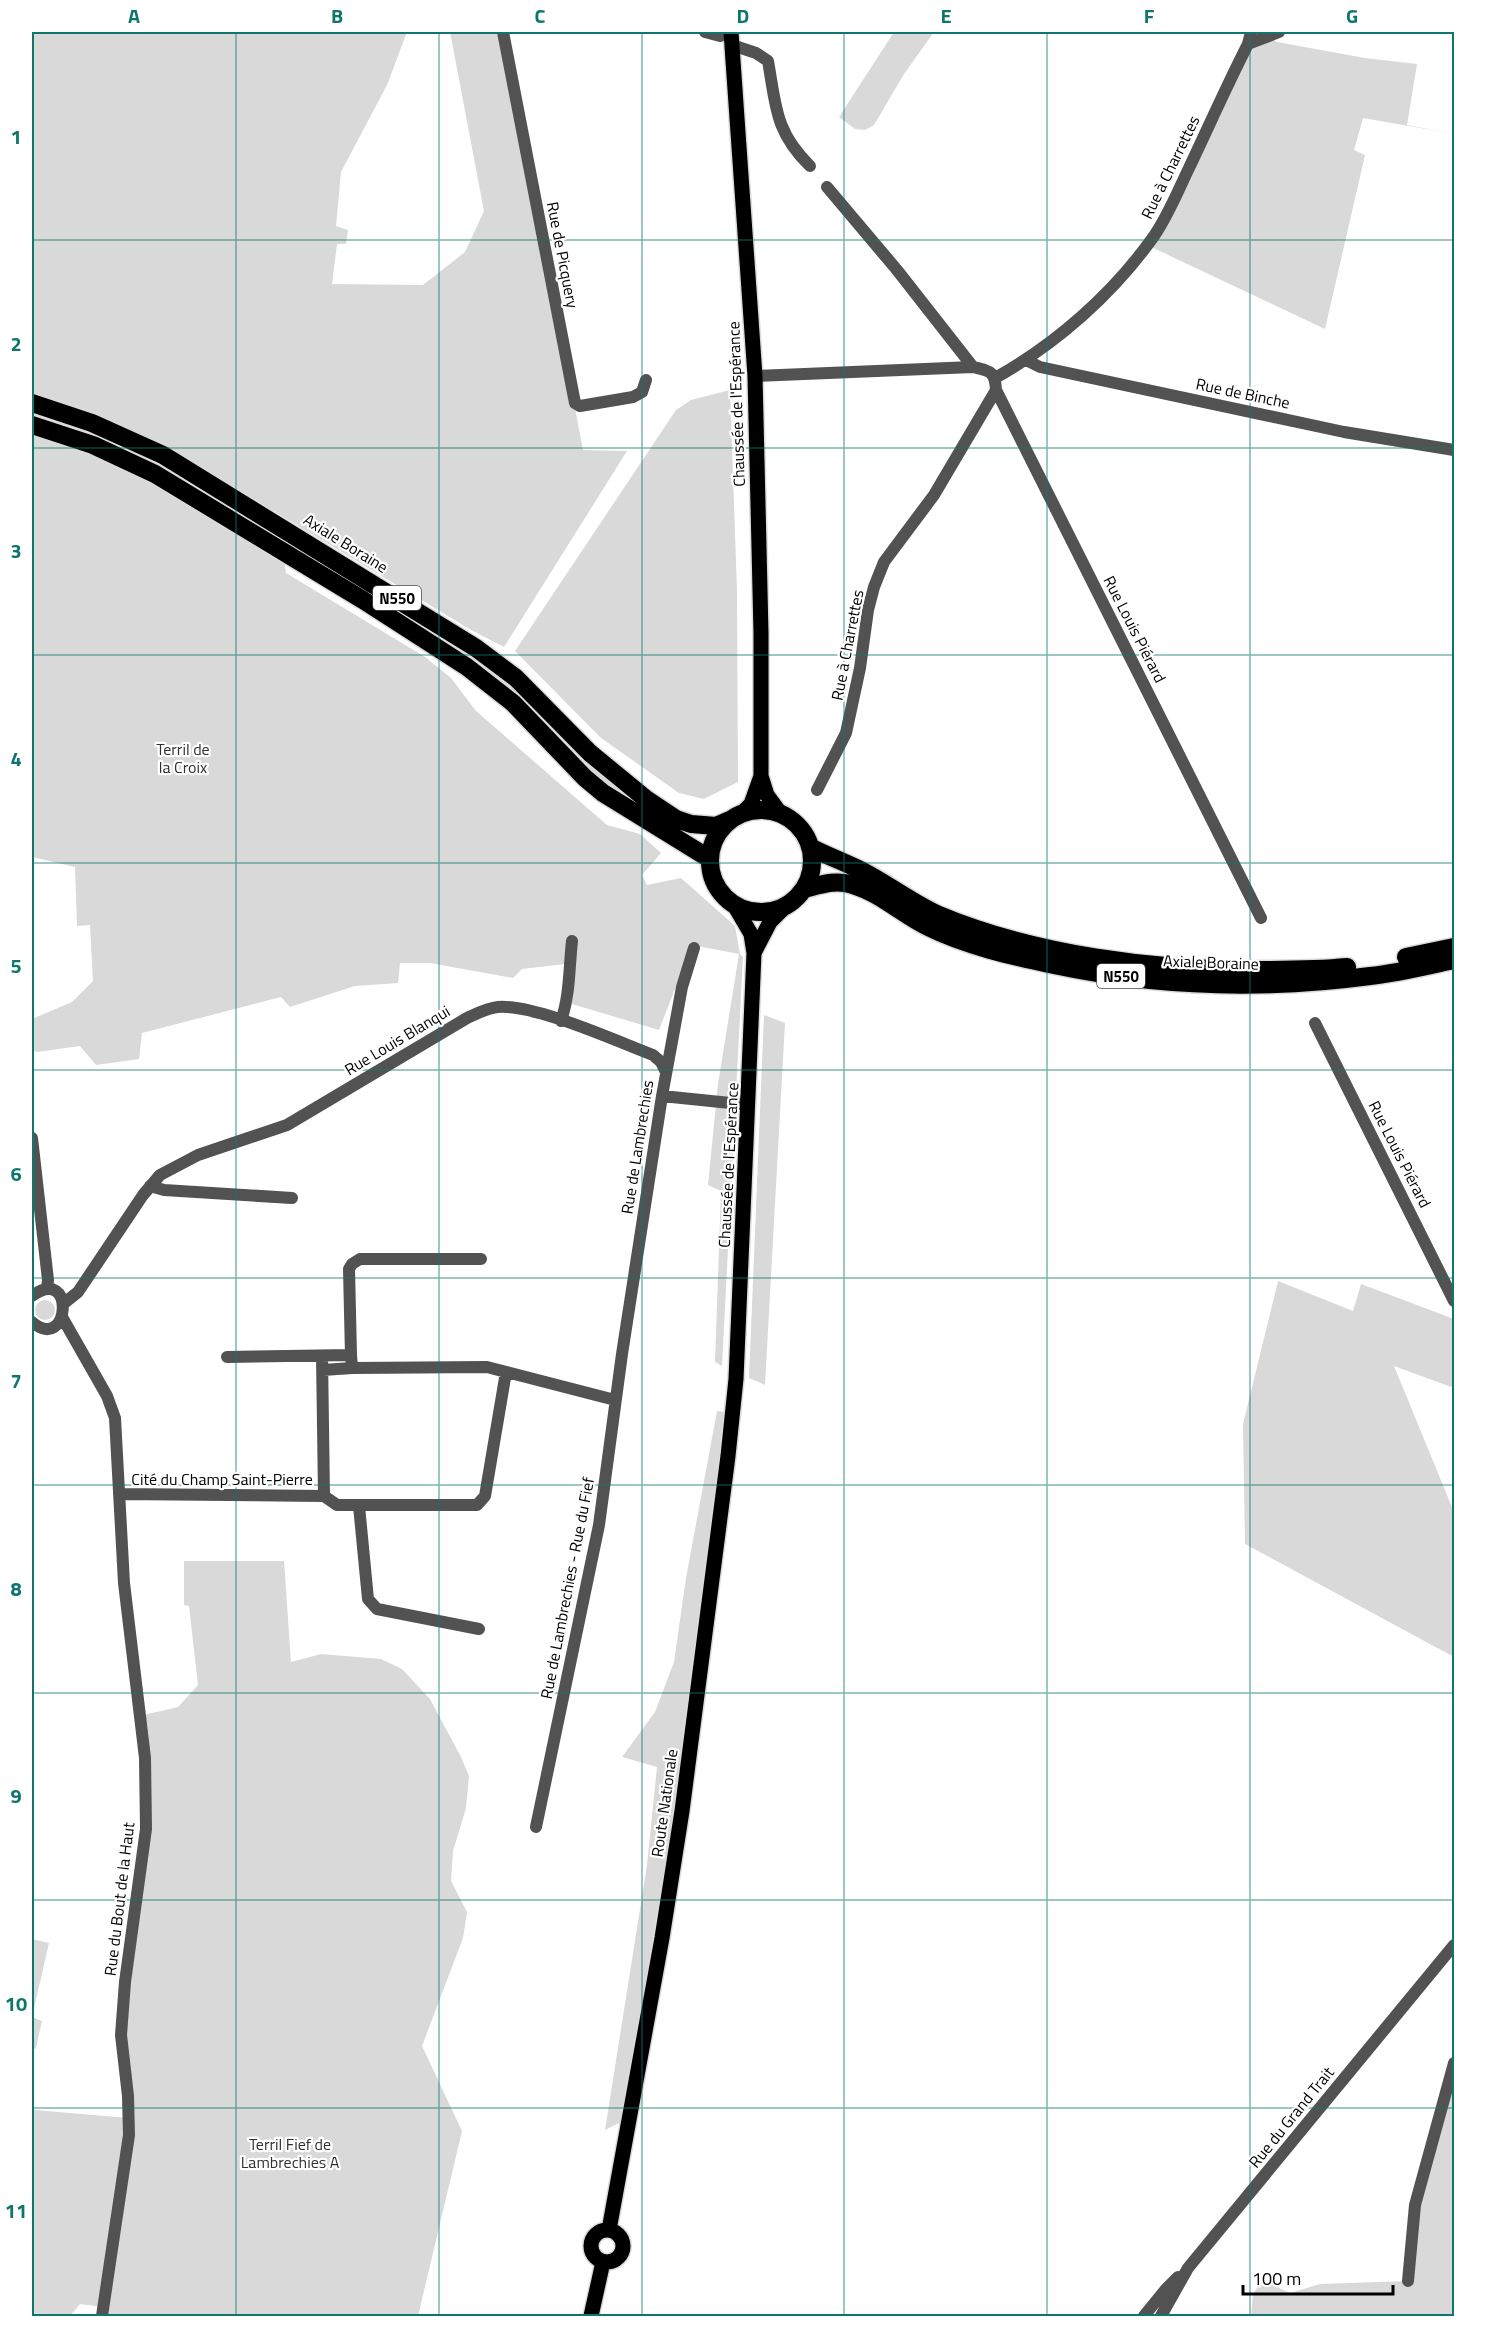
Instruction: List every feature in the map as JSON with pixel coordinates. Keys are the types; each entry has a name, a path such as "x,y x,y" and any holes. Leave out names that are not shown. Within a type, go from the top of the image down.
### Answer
{"highway":[{"name":"Axiale Boraine","path":"32,403 92,423 163,455 476,648 516,678 605,767 676,819 691,824 716,826 736,816"},
{"name":"N550","path":"32,425 93,445 155,474 448,655 513,703 585,778 603,792 710,859"},
{"name":"N550","path":"736,816 763,810 781,814"},
{"path":"781,814 800,827 810,847 812,870 804,889"},
{"path":"734,905 716,887 712,877 710,859 717,835 736,816"},
{"name":"Axiale Boraine","path":"810,847 871,876 940,915 1011,938 1108,959 1161,967 1207,970 1334,968 1379,963 1455,947"},
{"name":"Axiale Boraine","path":"804,889 833,882 852,884 930,928 961,940 1054,965 1168,982 1225,984 1324,981 1372,976 1455,960"},
{"name":"N550","path":"734,905 757,912 776,910 787,905 804,889"}],"main road":[{"name":"Chaussée de l'Espérance","path":"730,36 755,376 761,622 761,776"},
{"path":"761,776 767,795 781,814"},
{"path":"736,816 751,804 761,776"},
{"path":"734,905 751,934 754,952"},
{"path":"754,952 770,922 787,905"},
{"name":"Chaussée de l'Espérance","path":"736,1379 754,952"},
{"name":"Route Nationale","path":"609,2230 662,1938 682,1811 736,1379"},
{"path":"609,2230 621,2237 623,2250 613,2261 603,2262 591,2251 592,2240 598,2232 609,2230"},
{"path":"591,2316 603,2262"}],"street":[{"name":"Rue de Picquery","path":"503,32 575,403 580,406 633,397 642,392 646,380"},
{"path":"705,32 730,36 768,61 784,134 810,166"},
{"path":"1250,38 1279,32"},
{"name":"Rue à Charrettes","path":"1024,362 1089,310 1113,286 1155,235 1172,204 1250,38"},
{"path":"827,188 903,278 973,367 994,380 1013,363 1024,362"},
{"name":"Rue de Binche","path":"1024,362 1344,432 1455,450"},
{"path":"755,376 973,367"},
{"name":"Rue à Charrettes","path":"817,790 846,733 859,677 868,610 884,562 939,488 994,380"},
{"name":"Rue Louis Piérard","path":"994,380 1261,918"},
{"path":"561,1020 566,1007 572,941"},
{"name":"Rue de Lambrechies","path":"622,1354 666,1072 682,987 694,948"},
{"name":"Rue Louis Blanqui","path":"63,1304 78,1292 150,1186 166,1171 198,1155 287,1125 467,1017 497,1007 527,1010 561,1020 653,1055 661,1062 666,1072"},
{"name":"Rue Louis Piérard","path":"1316,1023 1455,1301"},
{"path":"662,1096 740,1104 749,1102"},
{"path":"32,1138 42,1215 47,1289"},
{"path":"150,1186 164,1190 292,1198"},
{"path":"352,1368 349,1269 355,1261 360,1258 481,1258"},
{"path":"32,1296 47,1289 57,1293 63,1304 62,1317 56,1325 43,1328 32,1324"},
{"name":"Rue du Bout de la Haut","path":"62,1317 107,1396 115,1418 124,1583 144,1758 146,1829 120,2035 128,2096 129,2135 102,2316"},
{"name":"Rue de Lambrechies - Rue du Fief","path":"536,1827 599,1525 622,1354"},
{"path":"227,1357 351,1355"},
{"name":"Cité du Champ Saint-Pierre","path":"322,1356 324,1496"},
{"path":"323,1370 487,1367 615,1400"},
{"name":"Cité du Champ Saint-Pierre","path":"119,1494 324,1496 337,1505 359,1506 477,1505 485,1496 506,1372"},
{"path":"359,1506 368,1599 377,1609 479,1629"},
{"name":"Rue du Grand Trait","path":"1161,2316 1188,2268 1455,1945"},
{"path":"1408,2281 1415,2205 1455,2063"},
{"path":"1144,2316 1166,2289 1188,2268"}],"green space":[{"path":"32,32 407,32 387,85 341,172 336,226 348,230 346,244 337,244 332,284 423,285 465,252 484,211 450,32 503,32 583,450 627,451 504,647 471,630 201,467 156,443 32,396"},
{"path":"894,32 934,32 904,74 874,125 865,130 855,129 839,117"},
{"path":"1266,36 1277,42 1365,58 1417,64 1407,125 1454,134 1363,118 1354,150 1365,155 1325,329 1147,245 1248,44"},
{"path":"730,390 737,591 738,782 704,799 679,793 601,738 515,651 676,410 691,400"},
{"path":"32,410 140,450 488,663 680,830 603,784 533,714 179,480 32,420"},
{"name":"Terril de la Croix","path":"32,433 66,443 148,476 284,560 286,573 425,657 451,678 476,711 607,825 640,834 661,853 642,875 647,885 681,878 735,926 740,954 743,957 722,1366 715,1362 721,1191 708,1185 718,1084 739,954 692,945 659,1030 572,1004 574,963 522,969 513,978 430,963 400,963 398,983 355,986 290,1007 281,997 142,1033 139,1059 96,1065 80,1046 37,1052 32,1050 32,1019 72,1002 93,981 90,925 77,926 75,867 32,857"},
{"path":"764,1015 785,1023 765,1385 749,1378"},
{"path":"1278,1281 1353,1311 1361,1284 1454,1319 1454,1388 1394,1366 1454,1512 1454,1657 1245,1544 1243,1424"},
{"path":"45,1300 52,1303 55,1310 52,1317 45,1320 38,1317 35,1310 38,1303"},
{"path":"717,1411 725,1412 679,1785 623,2121 605,2130 647,1865 657,1767 622,1757 655,1712 674,1662 686,1578"},
{"name":"Terril Fief de Lambrechies A","path":"184,1561 284,1561 291,1662 321,1654 381,1659 402,1669 430,1699 469,1776 466,1808 453,1851 451,1881 467,1912 463,1938 422,2046 462,2131 418,2316 102,2316 103,2307 80,2304 70,2316 32,2316 32,2105 35,2110 129,2118 121,2035 146,1829 139,1716 178,1707 198,1685 189,1606 184,1605"},
{"path":"32,1939 49,1943 32,2017"},
{"path":"32,2017 42,2021 36,2048 32,2051"},
{"path":"1454,2063 1454,2316 1251,2316 1253,2294 1262,2280 1290,2293 1320,2284 1408,2281 1412,2227"}]}
